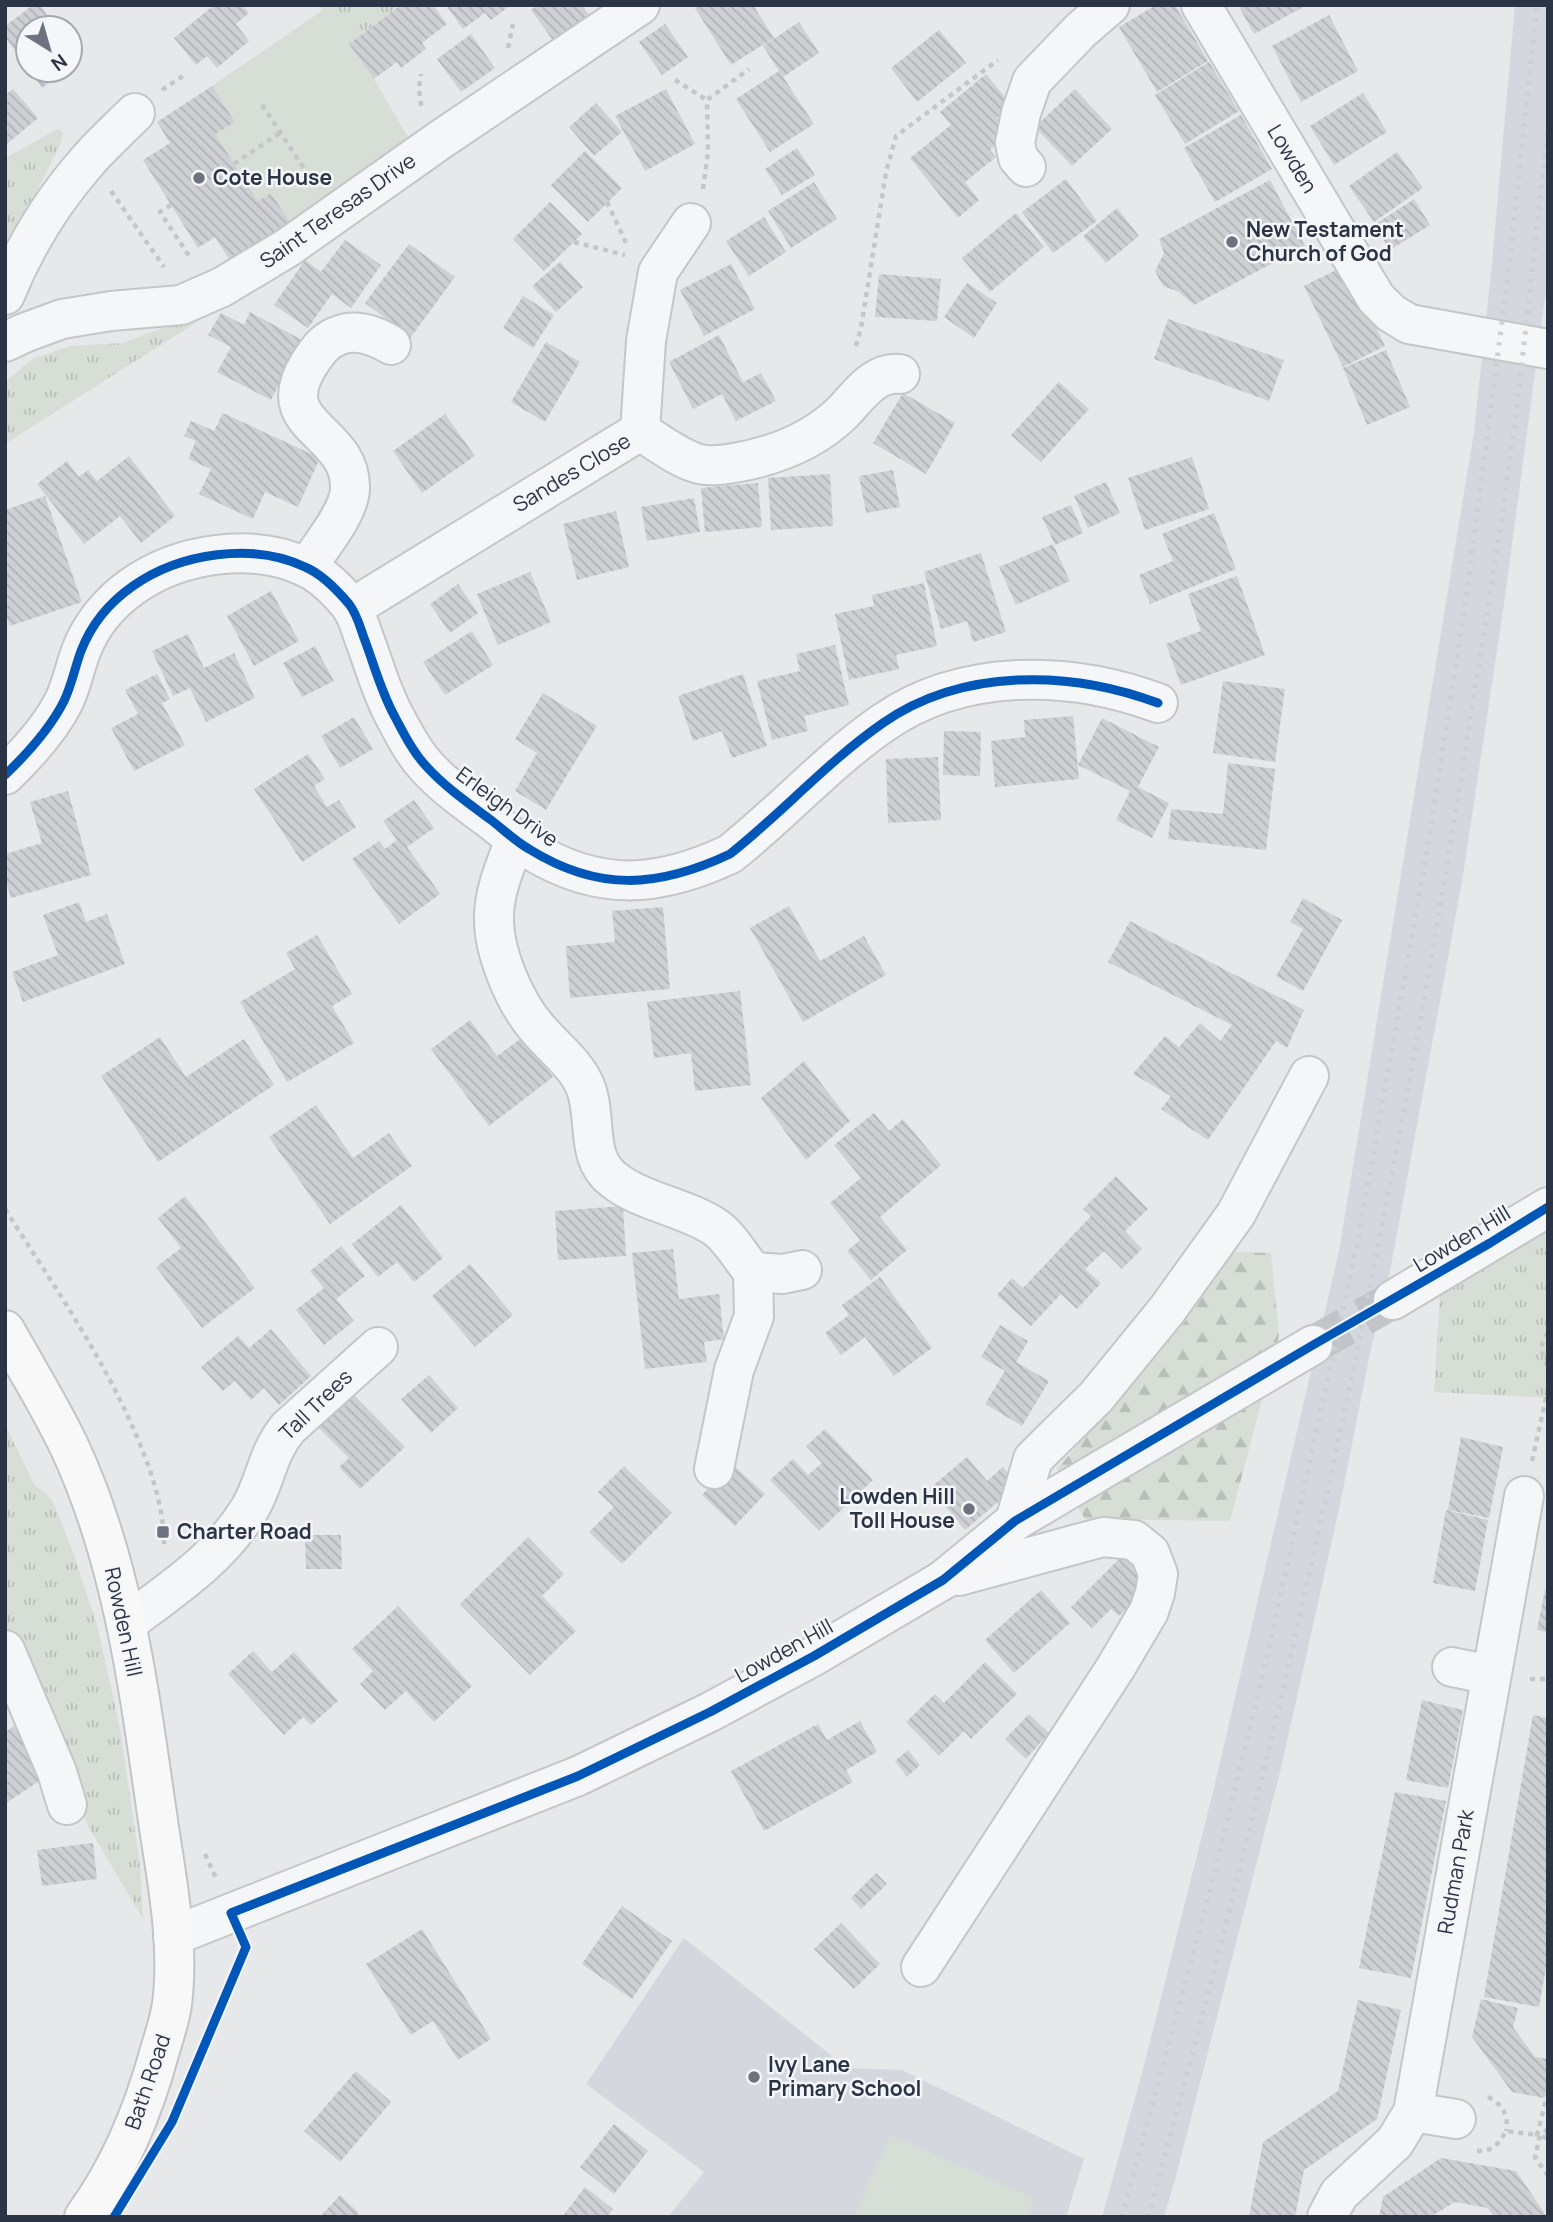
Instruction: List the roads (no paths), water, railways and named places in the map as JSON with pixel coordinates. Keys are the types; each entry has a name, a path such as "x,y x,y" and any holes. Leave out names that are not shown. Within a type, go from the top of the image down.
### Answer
{"main road":[{"name":"Rowden Hill","path":"5,1330 69,1446 110,1559 127,1622 173,1936"},
{"name":"Bath Road","path":"83,2217 127,2144 155,2070 172,2004 173,1936"}],"street":[{"name":"Saint Teresas Drive","path":"5,342 62,318 181,305 222,287 287,248 640,5"},
{"path":"1026,167 1018,158 1015,143 1021,113 1032,81 1081,30 1110,5"},
{"name":"Lowden","path":"1201,5 1381,305 1409,324 1548,349"},
{"path":"5,295 29,243 56,201 89,159 135,113"},
{"name":"Sandes Close","path":"352,608 640,431 646,341 645,265 691,223"},
{"path":"307,567 346,506 350,486 346,464 335,446 310,425 304,416 298,385 319,348 328,340 348,333 357,333 381,339 391,345"},
{"path":"640,431 699,464 726,464 755,459 804,440 831,423 868,386 886,375 900,374"},
{"name":"Erleigh Drive","path":"5,775 48,728 64,702 89,632 101,615 150,575 204,557 237,554 281,558 307,567 340,593 352,608 384,696 424,764 460,797 515,840 565,868 600,879 651,880 673,876 710,864 730,854 882,723 946,692 1007,680 1038,680 1108,689 1158,703"},
{"path":"515,840 495,901 496,936 514,994 523,1011 577,1072 584,1084 589,1099 598,1161 605,1172 624,1187 716,1228 753,1272 754,1316 734,1370 714,1469"},
{"path":"1015,1521 1033,1458 1096,1397 1175,1299 1236,1214 1309,1076"},
{"name":"Lowden Hill","path":"1393,1300 1548,1207"},
{"path":"753,1272 783,1274 802,1270"},
{"name":"Lowden Hill","path":"173,1936 578,1776 710,1712 814,1656 943,1580 1015,1521 1313,1345"},
{"name":"Tall Trees","path":"127,1622 217,1553 257,1496 277,1441 378,1347"},
{"name":"Rudman Park","path":"1327,2217 1339,2194 1395,2142 1413,2112 1524,1496"},
{"path":"921,1967 1116,1667 1149,1611 1156,1593 1157,1574 1150,1553 1134,1540 1103,1537 943,1580"},
{"path":"5,1650 52,1760 67,1805"},
{"path":"1452,1667 1491,1675"},
{"path":"1413,2112 1456,2119"}],"tunnel":[{"path":"1313,1345 1393,1300"}],"railway":[{"path":"1122,2217 1210,1891 1267,1657 1357,1245 1425,863 1464,613 1508,276 1537,5"},
{"path":"1148,2217 1246,1842 1291,1653 1373,1274 1442,892 1494,569 1513,437 1548,129"}],"place":[{"name":"Cote House","path":"199,178"},
{"name":"New Testament Church of God","path":"1232,242"},
{"name":"Lowden Hill Toll House","path":"969,1509"},
{"name":"Charter Road","path":"163,1532"},
{"name":"Ivy Lane Primary School","path":"754,2077"}]}
